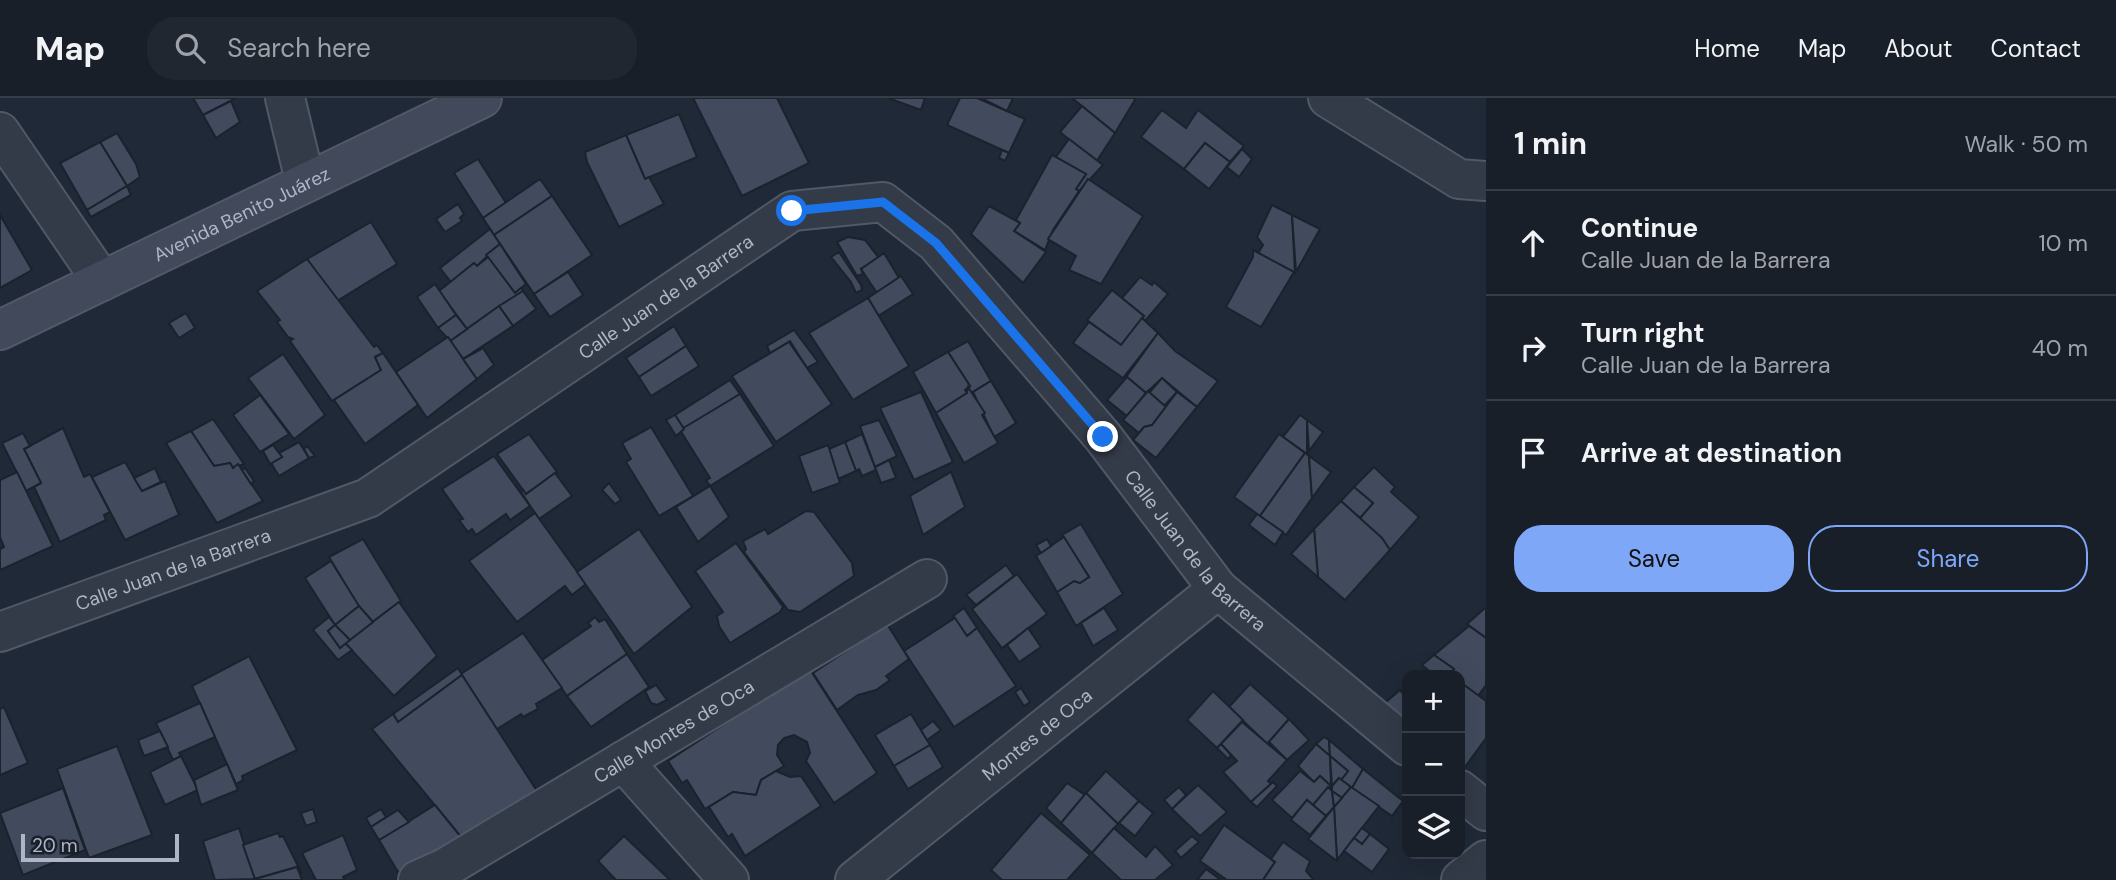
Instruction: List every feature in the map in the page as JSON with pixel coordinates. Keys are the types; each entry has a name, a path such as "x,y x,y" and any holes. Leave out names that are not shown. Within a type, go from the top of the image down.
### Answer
{"street":[{"path":"285,98 305,181"},
{"name":"Avenida Benito Juárez","path":"0,330 482,98"},
{"path":"1328,98 1459,179 1486,181"},
{"path":"0,132 102,281"},
{"name":"Calle Juan de la Barrera","path":"0,632 368,498 792,211 883,202 936,243 1103,437 1217,589 1402,742"},
{"name":"Calle Montes de Oca","path":"418,880 445,868 927,579"},
{"name":"Montes de Oca","path":"855,880 1217,589"},
{"path":"623,761 729,880"},
{"path":"1465,794 1486,811"},
{"path":"1461,880 1486,860"}],"building":[{"path":"193,98 236,98 203,115"},
{"path":"693,98 777,98 809,163 742,196"},
{"path":"888,98 925,98 921,110"},
{"path":"960,98 977,98 1025,119 1009,153 947,125"},
{"path":"981,98 1013,98 1007,111"},
{"path":"1072,98 1136,98 1115,133"},
{"path":"231,101 240,122 216,138 203,115"},
{"path":"1082,106 1115,133 1096,162 1060,132"},
{"path":"1162,110 1186,128 1198,110 1244,146 1230,162 1205,143 1184,169 1141,137"},
{"path":"679,114 697,157 645,179 626,135"},
{"path":"117,133 136,164 140,177 127,186 100,142"},
{"path":"626,135 645,179 649,177 664,204 619,227 587,162 585,152"},
{"path":"1069,139 1103,165 1079,191 1076,189 1086,174 1056,157"},
{"path":"100,142 127,186 87,210 60,163"},
{"path":"1205,143 1230,162 1209,189 1184,169"},
{"path":"1242,149 1252,159 1239,177 1227,167"},
{"path":"1002,150 1009,153 1005,161 999,158"},
{"path":"1052,155 1086,174 1076,189 1079,191 1053,230 1045,250 1014,231 1020,223 1016,220"},
{"path":"478,159 506,203 483,218 454,173"},
{"path":"540,179 552,196 494,235 483,218"},
{"path":"1088,179 1143,216 1101,284 1069,270 1076,256 1048,239"},
{"path":"127,186 131,195 91,217 87,210"},
{"path":"552,196 592,255 534,294 494,235"},
{"path":"458,204 464,214 460,218 462,221 445,232 436,219"},
{"path":"1272,205 1292,215 1295,273 1257,255 1263,245 1257,237"},
{"path":"989,206 1020,223 1014,231 1046,252 1023,283 971,234"},
{"path":"0,215 32,270 0,288"},
{"path":"1292,215 1320,229 1296,272"},
{"path":"371,222 397,264 337,301 307,259"},
{"path":"490,229 500,244 477,266 474,263 451,282 440,268"},
{"path":"848,237 865,240 879,258 861,269 863,274 857,276 837,242"},
{"path":"500,244 526,284 515,293 486,255"},
{"path":"1253,250 1294,272 1261,327 1226,307 1253,257"},
{"path":"839,252 862,290 856,293 851,282 831,257"},
{"path":"884,253 899,278 877,293 861,269"},
{"path":"488,257 515,293 521,288 523,291 467,329 439,291 474,263 477,266"},
{"path":"307,259 374,347 377,345 383,353 375,357 381,370 332,401 290,341 293,339 288,337 277,322 280,320 257,291"},
{"path":"568,272 583,295 550,317 534,294"},
{"path":"901,276 913,294 878,316 868,298"},
{"path":"1140,277 1152,285 1154,282 1168,294 1145,321 1142,318 1144,316 1122,298"},
{"path":"435,284 456,315 438,328 417,297"},
{"path":"1112,290 1144,316 1121,345 1087,320"},
{"path":"523,291 536,309 513,326 499,306"},
{"path":"868,298 909,366 853,400 809,333"},
{"path":"499,306 513,326 463,359 450,341"},
{"path":"186,313 195,328 179,338 169,323"},
{"path":"456,315 467,329 450,341 438,328"},
{"path":"1142,318 1158,333 1123,378 1073,343 1089,322 1121,345"},
{"path":"674,326 686,346 639,377 626,358"},
{"path":"794,330 818,362 807,368 790,341 770,353 767,346"},
{"path":"1158,333 1175,351 1218,381 1197,407 1162,378 1146,393 1127,377 1124,380"},
{"path":"448,337 477,379 427,418 396,372"},
{"path":"968,341 991,381 971,393 968,387 970,386 948,352"},
{"path":"789,342 832,404 776,442 732,376"},
{"path":"686,346 699,366 651,396 639,377"},
{"path":"483,348 494,365 477,379 463,359"},
{"path":"948,352 970,386 965,390 967,393 936,413 913,372"},
{"path":"383,353 418,405 365,444 334,400 381,370 375,357"},
{"path":"283,354 325,415 294,439 248,378"},
{"path":"1127,377 1146,393 1127,416 1107,400"},
{"path":"1162,378 1177,392 1164,406 1149,393"},
{"path":"730,380 740,394 684,429 675,415"},
{"path":"991,381 1016,423 994,437 973,392"},
{"path":"968,387 985,413 982,415 998,443 964,463 936,413 967,393"},
{"path":"1148,391 1166,407 1152,425 1144,427 1139,433 1123,420"},
{"path":"921,392 953,462 914,480 880,408"},
{"path":"1177,392 1197,407 1156,458 1133,440 1144,427 1152,425"},
{"path":"740,394 774,446 710,486 706,480 710,478 680,430"},
{"path":"260,395 289,434 260,452 233,415"},
{"path":"675,415 684,429 676,436 666,420"},
{"path":"1300,415 1307,420 1307,454 1283,437"},
{"path":"213,419 244,464 233,468 230,463 214,466 191,431"},
{"path":"879,420 897,456 875,467 860,426"},
{"path":"1307,420 1323,432 1309,451"},
{"path":"651,427 693,496 659,516 626,462 631,459 622,443"},
{"path":"63,428 84,477 90,474 110,512 104,515 106,520 60,542 34,487 41,483 24,449"},
{"path":"191,431 214,466 230,463 233,468 238,464 263,501 217,523 166,443"},
{"path":"23,433 30,446 24,449 41,483 26,491 2,443"},
{"path":"529,434 557,472 526,494 497,454"},
{"path":"862,434 876,470 862,476 859,469 856,471 845,442"},
{"path":"1279,434 1305,453 1260,516 1234,497"},
{"path":"299,442 309,458 279,476 271,463 282,457 279,453"},
{"path":"845,442 856,471 838,479 829,449"},
{"path":"273,445 282,457 270,464 263,451"},
{"path":"828,445 840,483 812,493 799,456"},
{"path":"307,446 315,456 309,458 304,449"},
{"path":"1305,453 1309,456 1312,498 1286,535 1260,516"},
{"path":"494,456 530,506 510,520 506,514 476,535 472,529 468,532 459,520 463,519 442,489"},
{"path":"1309,456 1331,472 1312,498"},
{"path":"889,460 896,478 881,483 875,467"},
{"path":"125,462 142,491 165,481 179,515 125,540 92,477"},
{"path":"1374,467 1395,487 1391,492 1419,517 1390,550 1360,518 1373,503 1354,487"},
{"path":"155,468 161,482 142,491 134,478"},
{"path":"245,468 254,481 251,484 242,470"},
{"path":"17,472 53,546 0,570 0,549 4,547 0,537 0,480"},
{"path":"951,472 965,507 923,535 910,496"},
{"path":"555,473 572,496 539,519 521,492 523,490 526,494"},
{"path":"609,483 621,500 615,504 602,490"},
{"path":"710,486 729,517 698,542 676,507"},
{"path":"1354,487 1373,503 1360,518 1341,501"},
{"path":"1341,501 1382,538 1390,550 1345,600 1318,577 1314,529"},
{"path":"806,511 814,512 852,563 854,576 800,612 788,610 744,552 746,549 743,541 765,529 768,534"},
{"path":"535,513 586,584 572,595 565,586 517,622 469,561"},
{"path":"1257,514 1283,532 1275,545 1249,525"},
{"path":"1081,524 1123,594 1076,626 1057,592 1074,581 1080,583 1089,577 1062,535"},
{"path":"639,529 692,607 634,654 577,572"},
{"path":"1314,529 1318,577 1291,554"},
{"path":"1064,537 1089,577 1080,583 1074,581 1057,592 1036,556"},
{"path":"363,539 401,601 373,622 357,604 329,557"},
{"path":"1047,539 1051,546 1041,553 1036,545"},
{"path":"736,543 783,607 780,612 730,643 719,626 717,616 723,612 695,571"},
{"path":"331,561 359,606 335,625 305,578"},
{"path":"1006,565 1014,576 976,605 966,595"},
{"path":"1017,574 1047,614 1002,648 972,609"},
{"path":"399,602 437,656 394,696 345,643"},
{"path":"359,606 373,622 350,640 335,625"},
{"path":"964,608 977,628 967,636 953,616"},
{"path":"1104,608 1118,630 1093,646 1081,623"},
{"path":"1486,609 1486,638 1467,624"},
{"path":"329,617 335,625 328,631 340,648 345,643 352,650 338,660 313,630"},
{"path":"595,617 599,622 605,619 627,654 567,696 542,660 591,626 588,623"},
{"path":"955,618 967,636 977,628 1016,686 954,727 904,651"},
{"path":"887,624 909,659 886,676 890,680 876,690 858,695 837,710 813,673"},
{"path":"335,625 350,640 340,648 328,631"},
{"path":"1469,626 1486,638 1486,685 1478,696 1465,686 1465,670 1453,670 1434,655"},
{"path":"1028,628 1041,647 1019,662 1007,645"},
{"path":"523,633 562,688 536,704 538,709 523,717 521,714 497,729 461,674"},
{"path":"627,654 649,687 591,727 567,696"},
{"path":"1434,655 1454,669 1428,670 1422,665"},
{"path":"249,656 297,750 242,776 243,780 236,784 192,686"},
{"path":"458,668 462,675 398,722 393,714"},
{"path":"809,668 877,773 834,803 806,761 810,753 807,742 794,735 784,738 778,745 777,755 784,766 761,780 756,795 733,792 705,809 687,780 682,783 668,761"},
{"path":"462,675 537,791 461,837 372,729 393,714 398,722"},
{"path":"1250,684 1289,719 1267,744 1229,707"},
{"path":"656,685 667,700 657,705 651,703 645,691"},
{"path":"1465,686 1486,701 1486,738 1465,767"},
{"path":"1021,688 1030,702 1024,706 1015,692"},
{"path":"1400,690 1402,724 1379,708"},
{"path":"1213,691 1243,720 1217,748 1187,720"},
{"path":"200,703 215,737 179,753 181,756 173,760 156,723"},
{"path":"4,707 28,763 0,775 0,709"},
{"path":"911,714 930,745 894,766 875,735"},
{"path":"1289,719 1309,740 1287,760 1269,742"},
{"path":"933,721 941,730 927,740 921,730"},
{"path":"1242,722 1287,760 1268,781 1271,784 1251,802 1223,772 1237,761 1221,744"},
{"path":"160,731 168,747 144,756 138,740"},
{"path":"1324,737 1329,740 1330,756 1316,744"},
{"path":"1329,740 1363,769 1352,788 1341,780 1348,771 1330,756"},
{"path":"1221,744 1231,755 1228,759 1217,748"},
{"path":"1316,744 1330,756 1331,786 1320,776 1314,782 1298,766"},
{"path":"930,745 943,767 908,789 894,766"},
{"path":"117,746 152,835 89,858 57,769"},
{"path":"181,756 198,790 165,805 150,772"},
{"path":"1330,756 1348,771 1332,786"},
{"path":"227,764 238,790 201,805 194,780"},
{"path":"1363,769 1402,802 1392,816 1352,788"},
{"path":"776,771 790,777 801,776 821,806 745,856 732,834 728,837 709,807 733,792 756,795 761,780"},
{"path":"1106,771 1139,801 1118,824 1086,793"},
{"path":"1300,771 1314,782 1320,776 1331,786 1313,805 1307,800 1292,818 1272,800"},
{"path":"1339,778 1351,787 1342,798 1332,791 1332,786"},
{"path":"1273,782 1277,786 1257,807 1251,802"},
{"path":"1067,783 1085,795 1061,823 1046,808"},
{"path":"1198,785 1227,812 1200,836 1172,809"},
{"path":"1179,787 1186,795 1172,809 1164,800"},
{"path":"1328,787 1332,791 1334,807 1326,816 1313,805"},
{"path":"1351,787 1379,806 1337,860 1334,807"},
{"path":"63,788 85,850 23,875 0,813"},
{"path":"1332,791 1342,798 1334,807"},
{"path":"1086,793 1118,824 1092,853 1061,823"},
{"path":"1307,800 1326,816 1310,835 1291,820"},
{"path":"1139,801 1153,813 1135,836 1119,823"},
{"path":"435,805 461,837 398,872 379,840"},
{"path":"1334,807 1337,860 1337,861 1308,839"},
{"path":"313,809 317,822 306,826 301,813"},
{"path":"381,809 386,817 371,827 366,818"},
{"path":"398,810 409,822 379,840 371,827"},
{"path":"1041,813 1090,855 1067,880 1002,880 991,870"},
{"path":"1224,825 1275,862 1263,880 1227,880 1200,861"},
{"path":"239,828 255,879 215,880 203,841"},
{"path":"1114,828 1146,857 1155,846 1173,865 1155,880 1121,880 1092,853"},
{"path":"1362,828 1370,834 1362,844 1354,838"},
{"path":"278,833 280,837 283,836 302,874 297,867 255,879 243,845"},
{"path":"1370,834 1389,849 1372,872 1344,851 1354,838 1362,844"},
{"path":"343,835 357,870 343,877 345,880 316,880 302,853"},
{"path":"624,836 670,880 616,880 598,861"},
{"path":"1192,836 1199,842 1181,858 1175,851"},
{"path":"1283,842 1310,861 1306,871 1314,880 1263,880 1275,862 1271,859"},
{"path":"297,867 302,880 253,880 255,879"},
{"path":"1206,869 1221,880 1197,880"}],"route":[{"path":"792,211 883,202 936,243 1103,437"}]}
